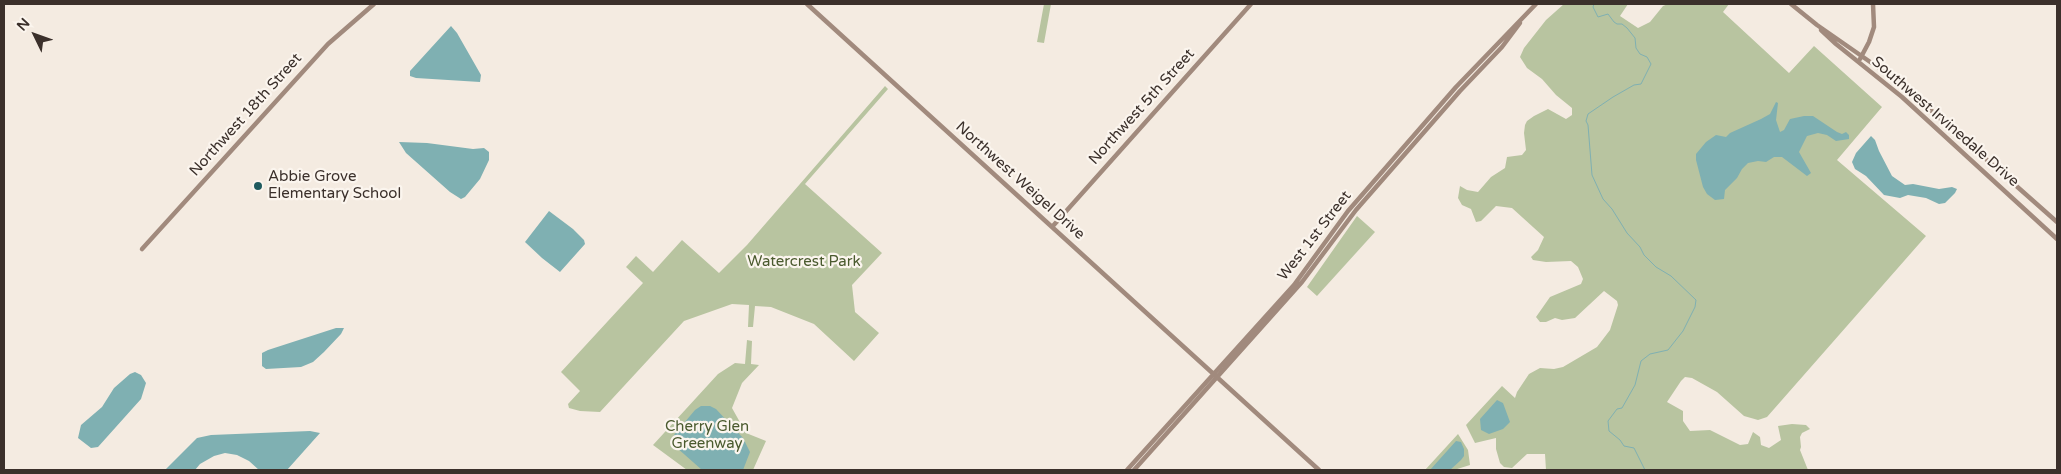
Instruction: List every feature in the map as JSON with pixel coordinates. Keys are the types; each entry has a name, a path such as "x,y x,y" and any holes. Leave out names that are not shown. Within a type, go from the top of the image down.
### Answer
{"main road":[{"name":"Northwest 18th Street","path":"142,249 326,46 374,4"},
{"name":"Northwest Weigel Drive","path":"807,4 1319,470"},
{"name":"Northwest 5th Street","path":"1052,227 1251,4"},
{"name":"West 1st Street","path":"1134,470 1294,285 1342,219 1456,87 1536,4"},
{"name":"Southwest Irvinedale Drive","path":"1791,4 1817,25 1900,82 2057,222"},
{"path":"1859,62 1874,27 1874,4"},
{"name":"Southwest Irvinedale Drive","path":"1817,25 1824,34 1902,97 2057,239"},
{"name":"West 1st Street","path":"1127,470 1215,376"}],"green space":[{"path":"1044,4 1051,4 1044,43 1037,42"},
{"path":"1564,4 1628,4 1620,16 1638,28 1650,22 1663,6 1668,4 1729,4 1723,12 1789,73 1814,46 1882,107 1837,160 1926,236 1767,417 1758,420 1744,416 1717,392 1692,378 1685,377 1667,402 1683,411 1683,421 1690,431 1710,430 1740,445 1748,444 1753,432 1760,437 1761,445 1769,448 1781,440 1778,426 1806,425 1810,429 1802,433 1800,437 1800,450 1808,470 1546,470 1545,454 1527,454 1512,468 1504,467 1500,463 1496,449 1496,438 1475,443 1466,425 1502,386 1515,398 1529,374 1540,368 1554,369 1563,367 1597,347 1610,330 1618,305 1617,301 1604,291 1575,318 1562,320 1555,318 1546,322 1540,322 1536,317 1550,297 1581,284 1583,279 1578,267 1571,261 1546,262 1533,260 1531,257 1538,250 1544,237 1512,208 1496,206 1481,221 1476,222 1471,209 1462,205 1458,198 1460,186 1467,190 1478,192 1491,177 1505,168 1507,157 1522,155 1526,150 1524,133 1527,121 1548,109 1566,119 1572,115 1572,108 1556,95 1542,79 1527,68 1520,57 1524,48 1546,20"},
{"name":"Watercrest Park","path":"885,86 888,89 805,184 882,253 852,285 855,312 879,333 854,361 814,324 771,307 755,306 753,327 748,327 749,305 732,304 684,321 600,412 580,411 569,408 568,404 580,391 561,372 643,283 626,267 636,256 653,272 682,240 719,273 747,245"},
{"path":"1357,216 1375,232 1317,296 1307,287"},
{"name":"Cherry Glen Greenway","path":"747,340 752,341 751,364 759,365 742,383 732,408 746,433 766,441 753,470 687,470 653,445 718,374 735,363 745,364"},
{"path":"1458,434 1468,450 1470,465 1454,470 1425,470"}],"water":[{"path":"451,26 481,75 480,82 410,76 410,71"},
{"path":"1776,102 1778,103 1776,120 1780,132 1784,130 1790,119 1813,116 1837,132 1842,134 1846,132 1849,135 1849,139 1836,141 1827,135 1818,133 1807,136 1799,152 1811,173 1807,176 1782,157 1774,157 1766,162 1748,163 1725,190 1724,199 1715,200 1707,194 1703,187 1696,154 1706,142 1716,135 1726,137 1730,133 1770,114"},
{"path":"1871,136 1875,140 1892,176 1905,185 1913,184 1939,189 1952,187 1957,189 1955,193 1945,203 1939,204 1926,198 1908,195 1900,198 1884,195 1866,176 1855,169 1852,162 1856,153"},
{"path":"399,142 427,143 473,149 484,148 489,152 489,160 480,179 465,197 461,199 450,192 406,153"},
{"path":"549,211 573,229 584,240 585,244 560,272 525,242"},
{"path":"336,328 344,328 341,334 313,362 301,367 266,369 262,366 262,353"},
{"path":"135,372 141,375 146,383 141,399 98,447 91,448 78,438 81,425 102,407 114,388"},
{"path":"1497,400 1503,403 1510,422 1503,429 1489,434 1481,430 1480,419"},
{"path":"701,406 710,406 716,409 743,438 750,452 743,470 702,470 676,447 673,441 674,435 695,410"},
{"path":"310,431 320,433 287,470 259,470 249,461 237,455 225,453 214,456 200,464 195,470 165,470 197,438 211,435"},
{"path":"1456,441 1461,442 1464,449 1464,456 1461,460 1450,470 1430,470"}],"waterway":[{"path":"1594,4 1593,7 1598,17 1608,14 1614,22 1622,24 1627,28 1635,38 1636,48 1640,54 1647,57 1651,64 1641,84 1634,85 1588,114 1586,121 1588,125 1592,175 1603,199 1644,255 1656,267 1671,276 1696,300 1695,307 1683,331 1668,350 1650,354 1641,361 1635,385 1622,408 1617,409 1608,421 1609,431 1624,446 1634,448 1645,470"}],"place":[{"name":"Abbie Grove Elementary School","path":"258,186"}]}
